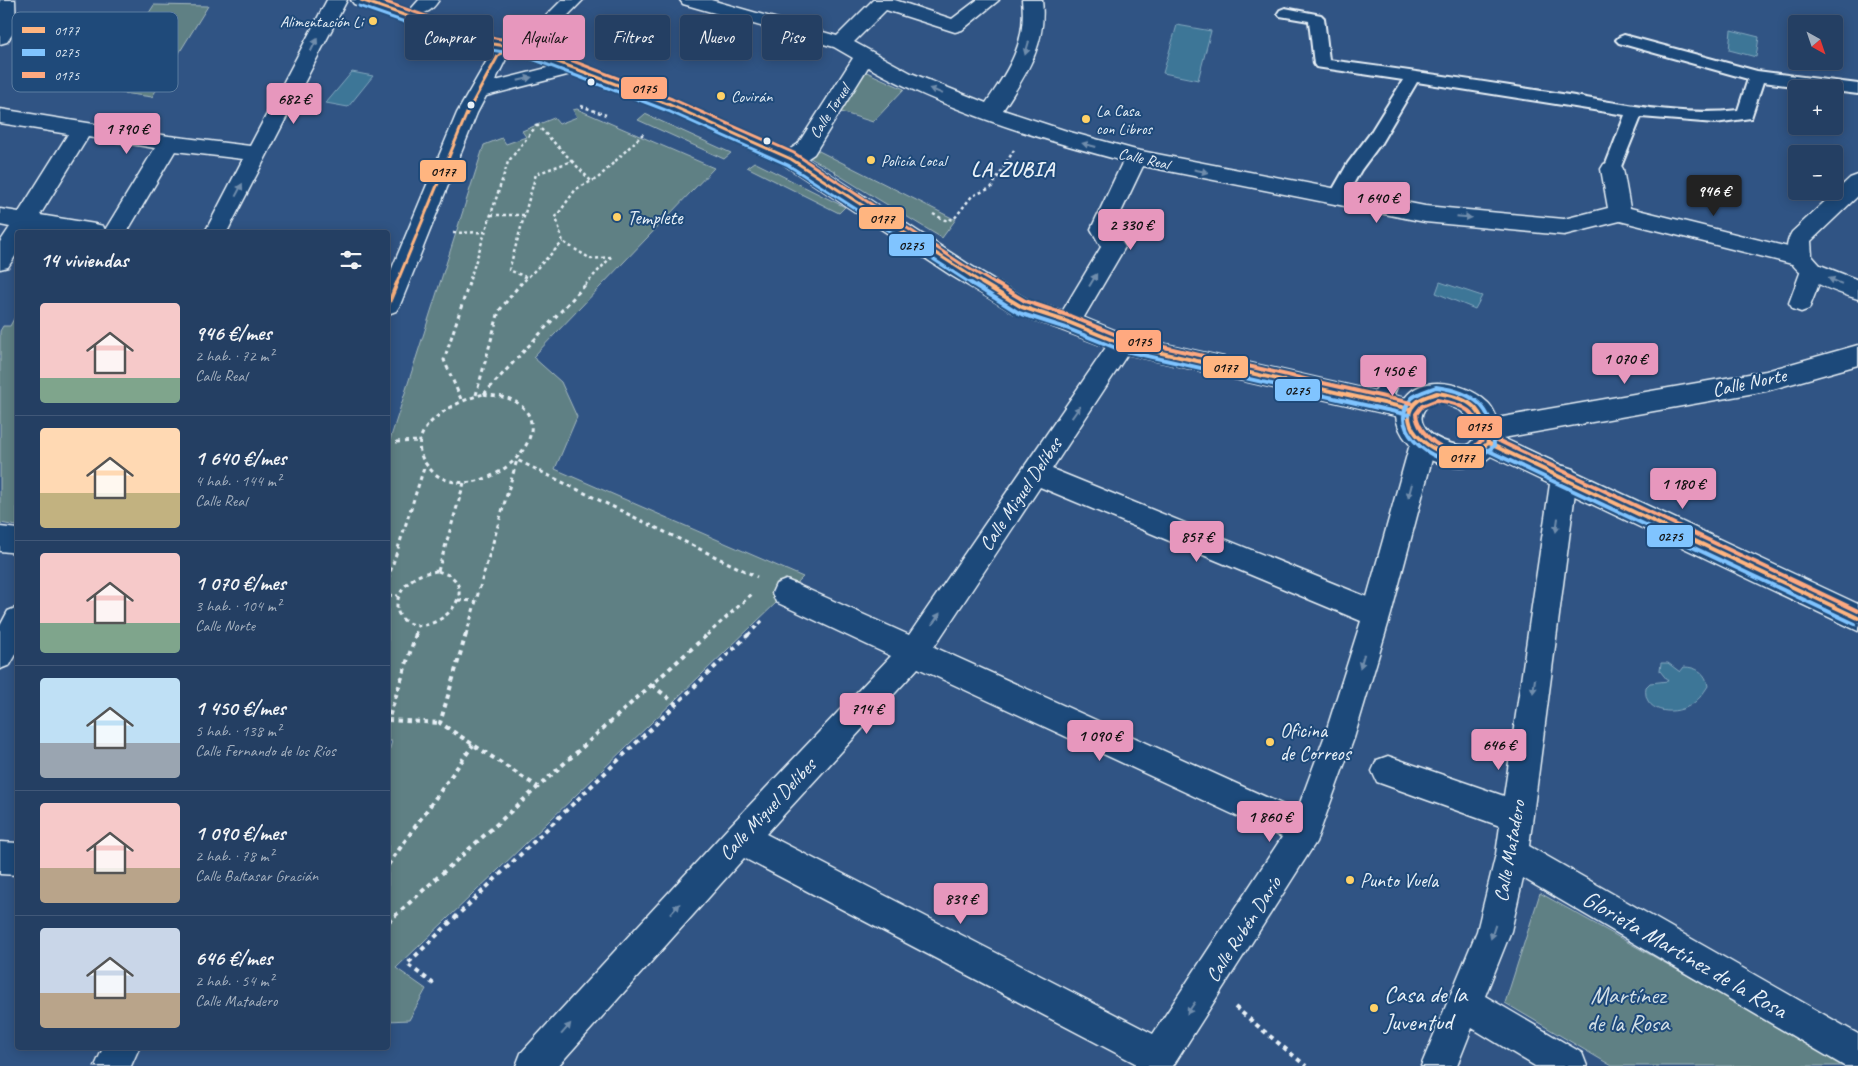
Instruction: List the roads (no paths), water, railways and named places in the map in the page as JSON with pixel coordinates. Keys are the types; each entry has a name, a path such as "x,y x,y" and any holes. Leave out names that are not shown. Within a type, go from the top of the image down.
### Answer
{"street":[{"path":"0,38 6,29 5,0"},
{"path":"217,230 337,0"},
{"path":"398,0 425,10 481,42 503,45"},
{"path":"555,15 573,0"},
{"name":"Calle Real","path":"690,0 840,43 904,78 990,114 1064,138 1136,157 1425,214 1564,227 1620,213 1806,265 1858,290"},
{"path":"840,43 883,2 955,26 989,0"},
{"path":"990,114 1023,62 1031,35 1032,0"},
{"path":"364,1 425,10"},
{"path":"390,300 461,125 498,56 503,54"},
{"name":"Calle Teruel","path":"790,159 806,149 864,57"},
{"path":"554,60 670,106 790,159 960,270 1014,302 1122,344 1410,410"},
{"path":"478,92 574,67"},
{"path":"0,116 170,143 258,154"},
{"path":"19,230 82,129"},
{"path":"117,230 170,143"},
{"path":"1068,322 1112,247 1102,229 1136,157"},
{"path":"1612,169 1620,213"},
{"path":"1800,303 1806,265 1800,238 1857,186"},
{"path":"0,217 82,230"},
{"path":"0,261 15,236"},
{"name":"Calle Miguel Delibes","path":"534,1066 740,838 914,652 1122,344"},
{"name":"Calle Norte","path":"1489,436 1766,381 1858,355"},
{"path":"1489,436 1472,455 1448,456 1423,444 1414,433 1409,421 1410,410 1421,397 1441,392 1464,398 1482,412 1489,436 1564,477 1858,618"},
{"name":"Calle Rubén Darío","path":"1155,1061 1305,831 1339,738 1376,614 1423,444"},
{"path":"1034,473 1376,614"},
{"name":"Calle Matadero","path":"1440,1066 1494,931 1512,854 1564,477"},
{"path":"0,539 15,541"},
{"path":"780,590 1305,831"},
{"path":"0,654 15,626"},
{"path":"1388,770 1516,816"},
{"path":"740,838 1155,1061"},
{"name":"Glorieta Martínez de la Rosa","path":"1512,854 1858,1054"},
{"path":"0,858 15,859"},
{"path":"1465,1004 1569,1066"},
{"path":"113,1066 120,1050"}],"lane":[{"path":"1285,13 1316,18 1322,64 1414,76 1635,111 1715,118 1745,114 1757,76"},
{"path":"1624,40 1757,76 1858,89"},
{"path":"1338,198 1354,166 1375,139 1414,76"},
{"path":"1612,169 1635,111"},
{"path":"1381,402 1390,378"}],"water":[{"path":"1177,25 1211,31 1198,80 1163,73"},
{"path":"1731,30 1759,37 1756,57 1729,50"},
{"path":"352,72 373,76 348,107 326,103"},
{"path":"1440,282 1482,296 1475,309 1436,293"},
{"path":"1661,663 1668,663 1680,672 1684,667 1693,668 1703,674 1708,686 1695,702 1682,709 1667,711 1653,707 1646,695 1646,687 1650,683 1668,681 1660,671"}],"place":[{"name":"Alimentación Li","path":"373,21"},
{"name":"Covirán","path":"721,96"},
{"name":"La Casa con Libros","path":"1086,119"},
{"name":"Policía Local","path":"871,160"},
{"name":"Templete","path":"617,217"},
{"name":"Oficina de Correos","path":"1270,742"},
{"name":"Punto Vuela","path":"1350,880"},
{"name":"Casa de la Juventud","path":"1374,1008"}],"district":[{"name":"LA ZUBIA","path":"1013,169"}],"park label":[{"name":"Martínez de la Rosa","path":"1628,1009"}]}
